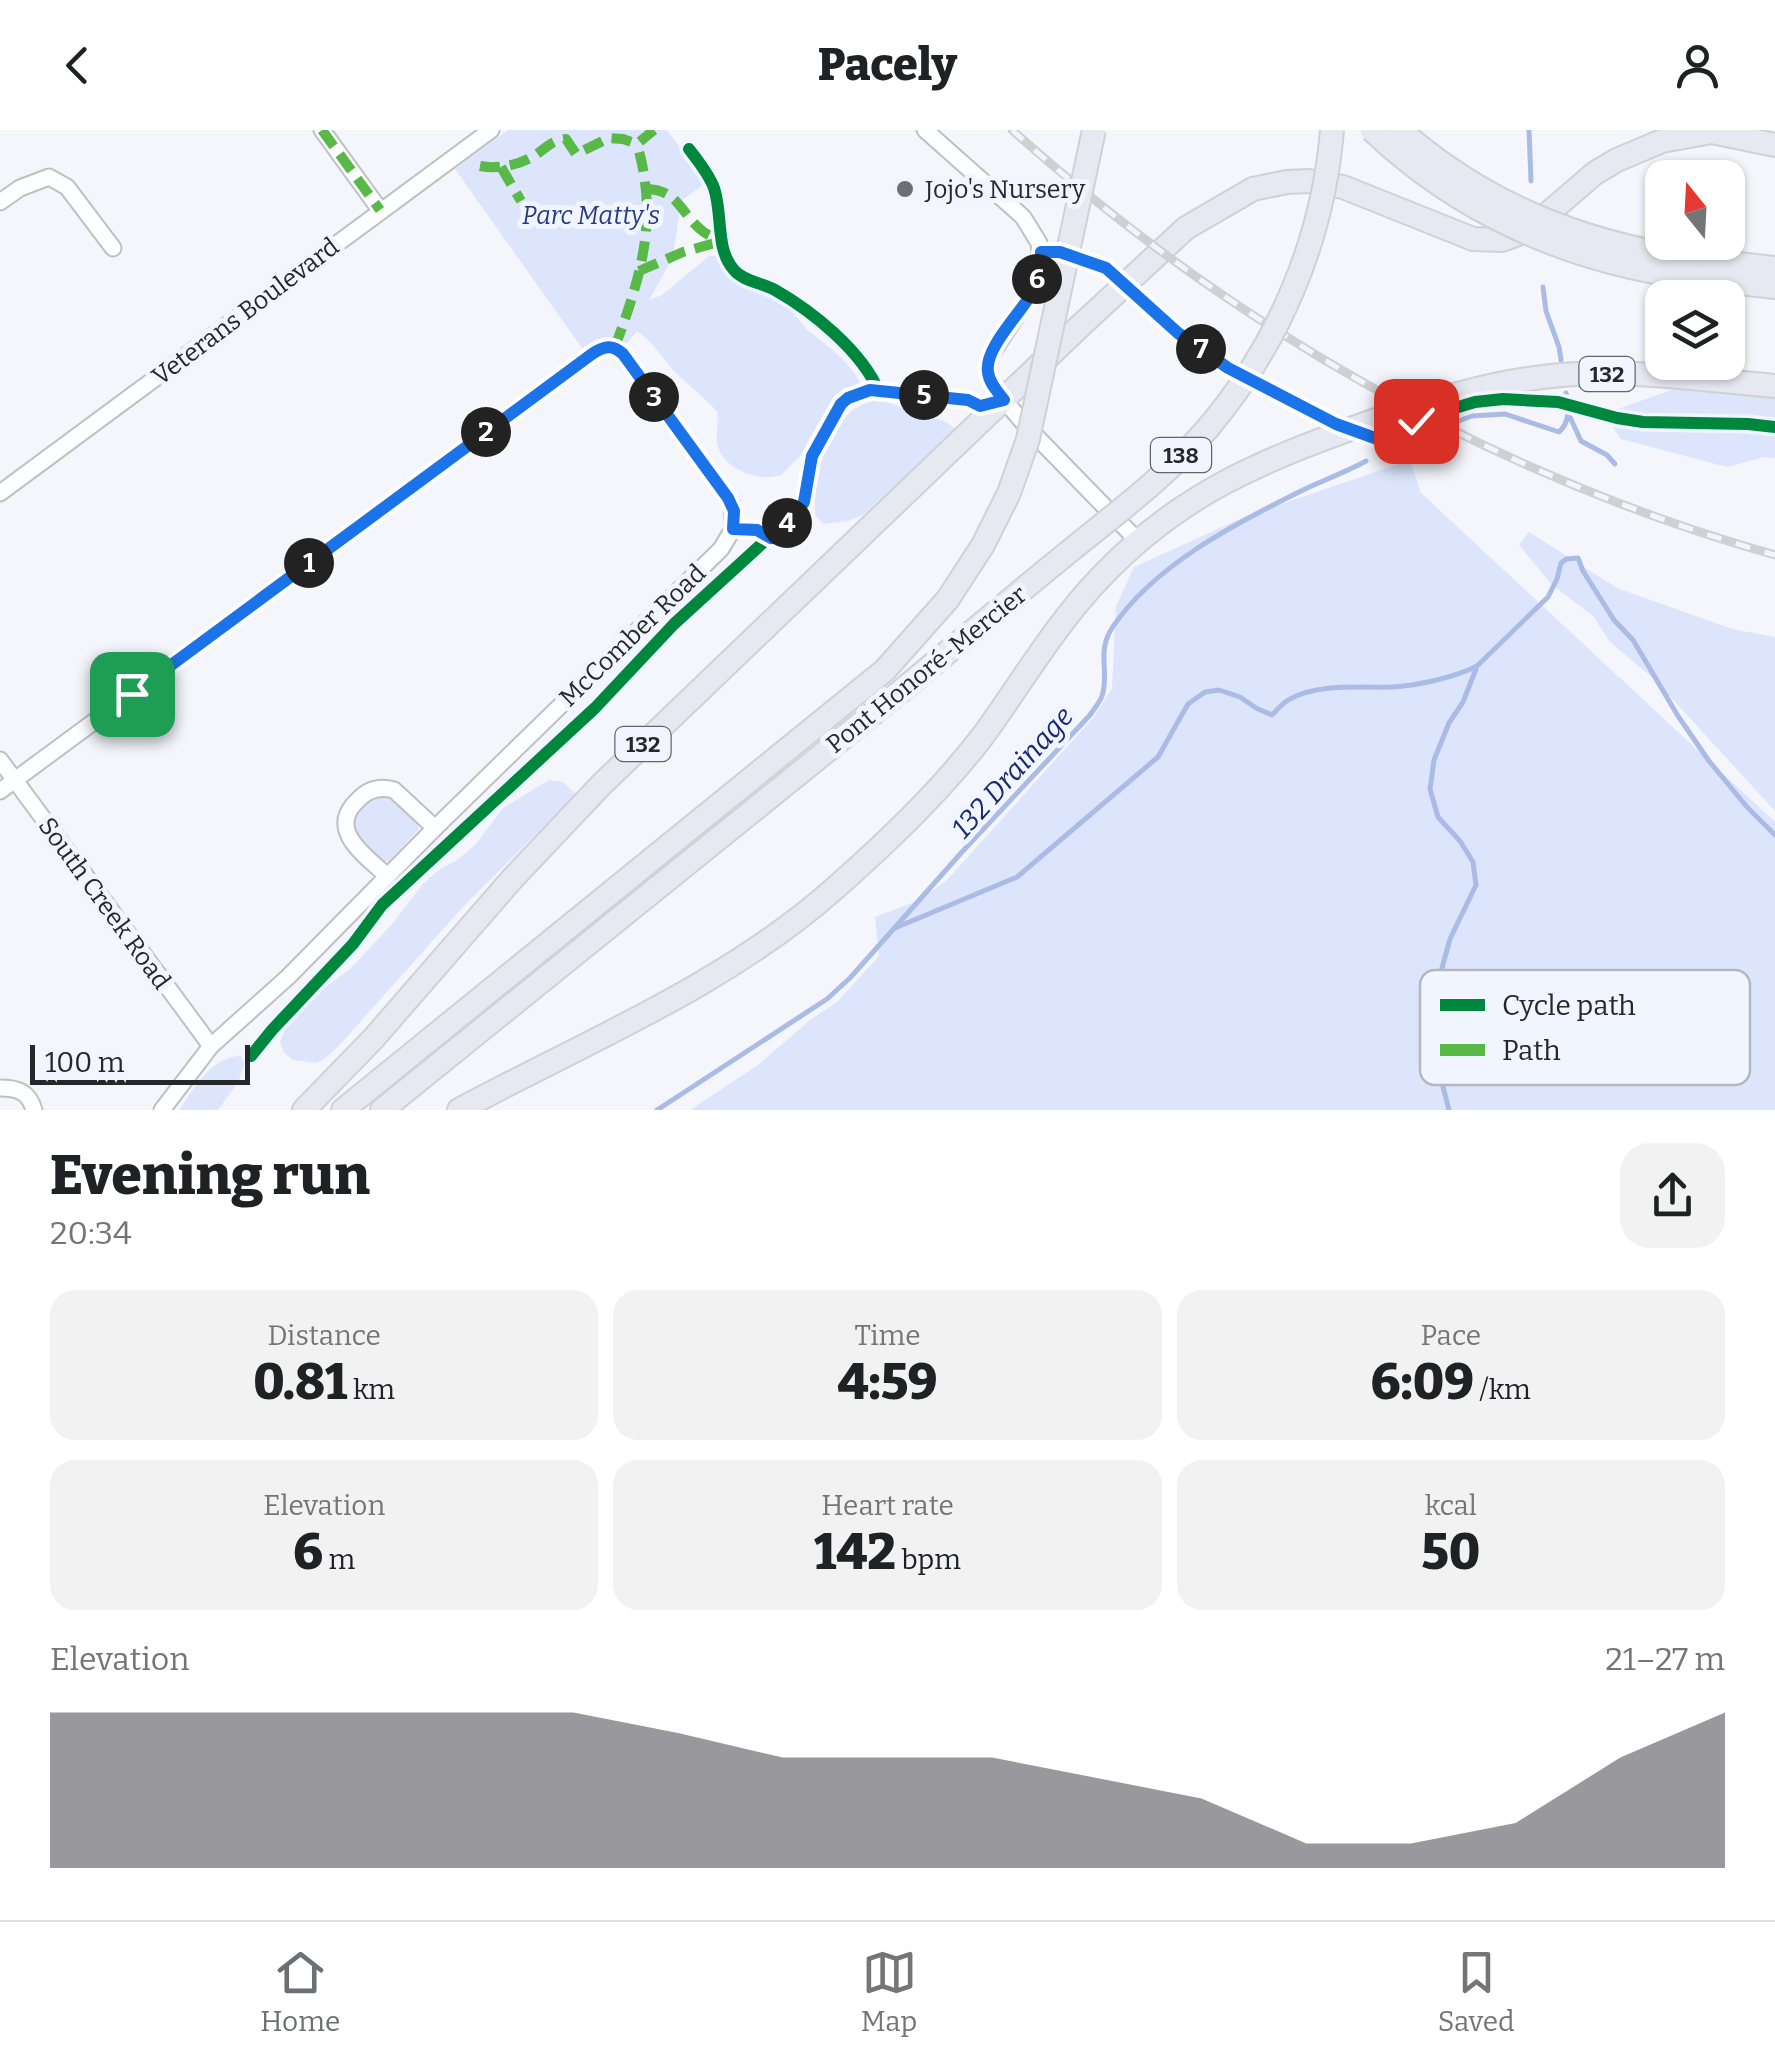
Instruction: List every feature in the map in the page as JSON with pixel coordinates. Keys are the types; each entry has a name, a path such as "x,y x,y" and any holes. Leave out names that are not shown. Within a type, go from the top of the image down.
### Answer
{"highway":[{"name":"Pont Honoré-Mercier","path":"343,1110 885,670 948,599 984,544 1009,493 1028,439 1094,130"},
{"name":"Pont Honoré-Mercier","path":"382,1110 901,691 1148,486 1188,448 1225,406 1257,360 1287,304 1318,214 1332,130"},
{"path":"1372,130 1449,192 1553,245 1638,270 1775,268"},
{"path":"1400,130 1451,170 1530,214 1685,268 1775,287"},
{"name":"132","path":"304,1110 373,1039 513,878 602,784 1186,228 1252,189 1309,181 1343,186 1473,240 1489,241 1515,237 1529,230 1595,173 1662,141 1712,132 1775,145"},
{"name":"132","path":"459,1110 699,984 830,892 918,809 964,758 1098,580 1166,518 1254,466 1339,432 1462,393 1526,379 1630,374 1775,386"}],"street":[{"path":"322,130 380,210"},
{"name":"Veterans Boulevard","path":"0,493 491,130"},
{"path":"926,130 1023,217 1039,243 1041,262 1032,294 994,349 988,362 989,378 1027,427 1138,541"},
{"path":"0,202 20,188 49,177 67,186 112,248"},
{"name":"McComber Road","path":"0,791 603,348 614,347 623,354 728,498 734,511 733,529 720,550 288,977 211,1046 162,1110"},
{"name":"South Creek Road","path":"0,760 211,1046"},
{"path":"387,876 354,845 347,833 346,814 358,800 372,790 394,790 435,828"},
{"path":"0,1088 24,1092 34,1110"}],"green space":[{"name":"Parc Matty's","path":"508,130 667,130 706,183 681,201 674,249 649,300 662,295 709,256 720,256 741,284 790,310 843,360 860,382 859,387 837,402 807,449 781,475 754,475 728,462 717,443 718,413 637,331 626,344 609,337 582,348 455,169"},
{"path":"1694,382 1775,396 1775,458 1764,457 1727,467 1621,439 1604,414"},
{"path":"873,401 941,420 955,429 864,514 848,521 823,524 815,515 815,499 826,447 844,418"},
{"path":"1410,460 1421,493 1775,822 1775,1110 690,1110 758,1065 837,1002 879,956 875,917 917,901 946,881 1094,717 1112,688 1116,606 1134,567 1244,517"},
{"path":"1529,532 1617,588 1732,629 1775,637 1775,811 1653,678 1610,642 1593,616 1551,584 1519,545"},
{"path":"549,780 563,782 576,794 462,908 336,1049 316,1063 293,1060 284,1053 280,1042 287,1025 351,968 423,884 475,845 503,808"},
{"path":"387,794 417,821 419,829 385,862 363,844 353,817 368,799"},
{"path":"242,1055 246,1058 239,1081 218,1110 179,1110 212,1068"}],"waterway":[{"name":"132 Drainage","path":"1529,130 1531,181"},
{"name":"132 Drainage","path":"1543,287 1561,360"},
{"name":"132 Drainage","path":"1389,447 1472,416 1505,414 1559,432 1567,419 1566,393"},
{"path":"1569,415 1581,441 1615,464"},
{"name":"132 Drainage","path":"657,1110 827,999 850,978 1090,715 1104,687 1107,637 1150,584 1224,532 1366,461"},
{"path":"895,928 1017,877 1158,757 1188,704 1205,692 1219,690 1240,697 1272,715 1287,700 1314,691 1402,686 1458,674 1477,666 1548,597 1566,559 1578,558 1614,620 1633,640 1709,761 1775,835"},
{"path":"1441,970 1450,939 1476,885 1473,862 1438,817 1430,789 1434,760 1476,669"},
{"path":"1443,1085 1449,1110"}],"railway":[{"path":"1012,130 1184,268 1275,330 1370,386 1467,437 1567,482 1670,522 1775,555"}],"marked path":[{"path":"322,130 380,210"},
{"path":"480,166 518,163 566,139 576,154 609,138 637,144 654,130"},
{"path":"615,347 639,271 647,222 637,144"},
{"path":"501,167 521,201"},
{"path":"647,189 672,197 702,231 722,241"},
{"path":"639,271 722,241"}],"cycle path":[{"path":"689,149 714,188 724,252 734,270 775,290 820,321 861,362 879,392"},
{"path":"1041,253 1059,252 1106,268 1177,333 1228,368 1336,424 1383,441 1435,414 1475,402 1503,399 1558,402 1643,422 1775,427"},
{"path":"251,1056 353,944 382,905 595,708 674,624 799,510 813,455 841,403 870,390 935,396 980,406 1004,400"}],"place":[{"name":"Jojo's Nursery","path":"905,189"}],"route":[{"path":"132,694 592,354 609,346 623,354 728,498 734,511 733,529 757,530 771,538 804,502 812,456 848,398 870,390 968,400 980,406 1004,400 989,378 988,362 1032,294 1041,252 1060,252 1106,268 1178,333 1228,368 1348,430 1383,441 1416,421"}]}
